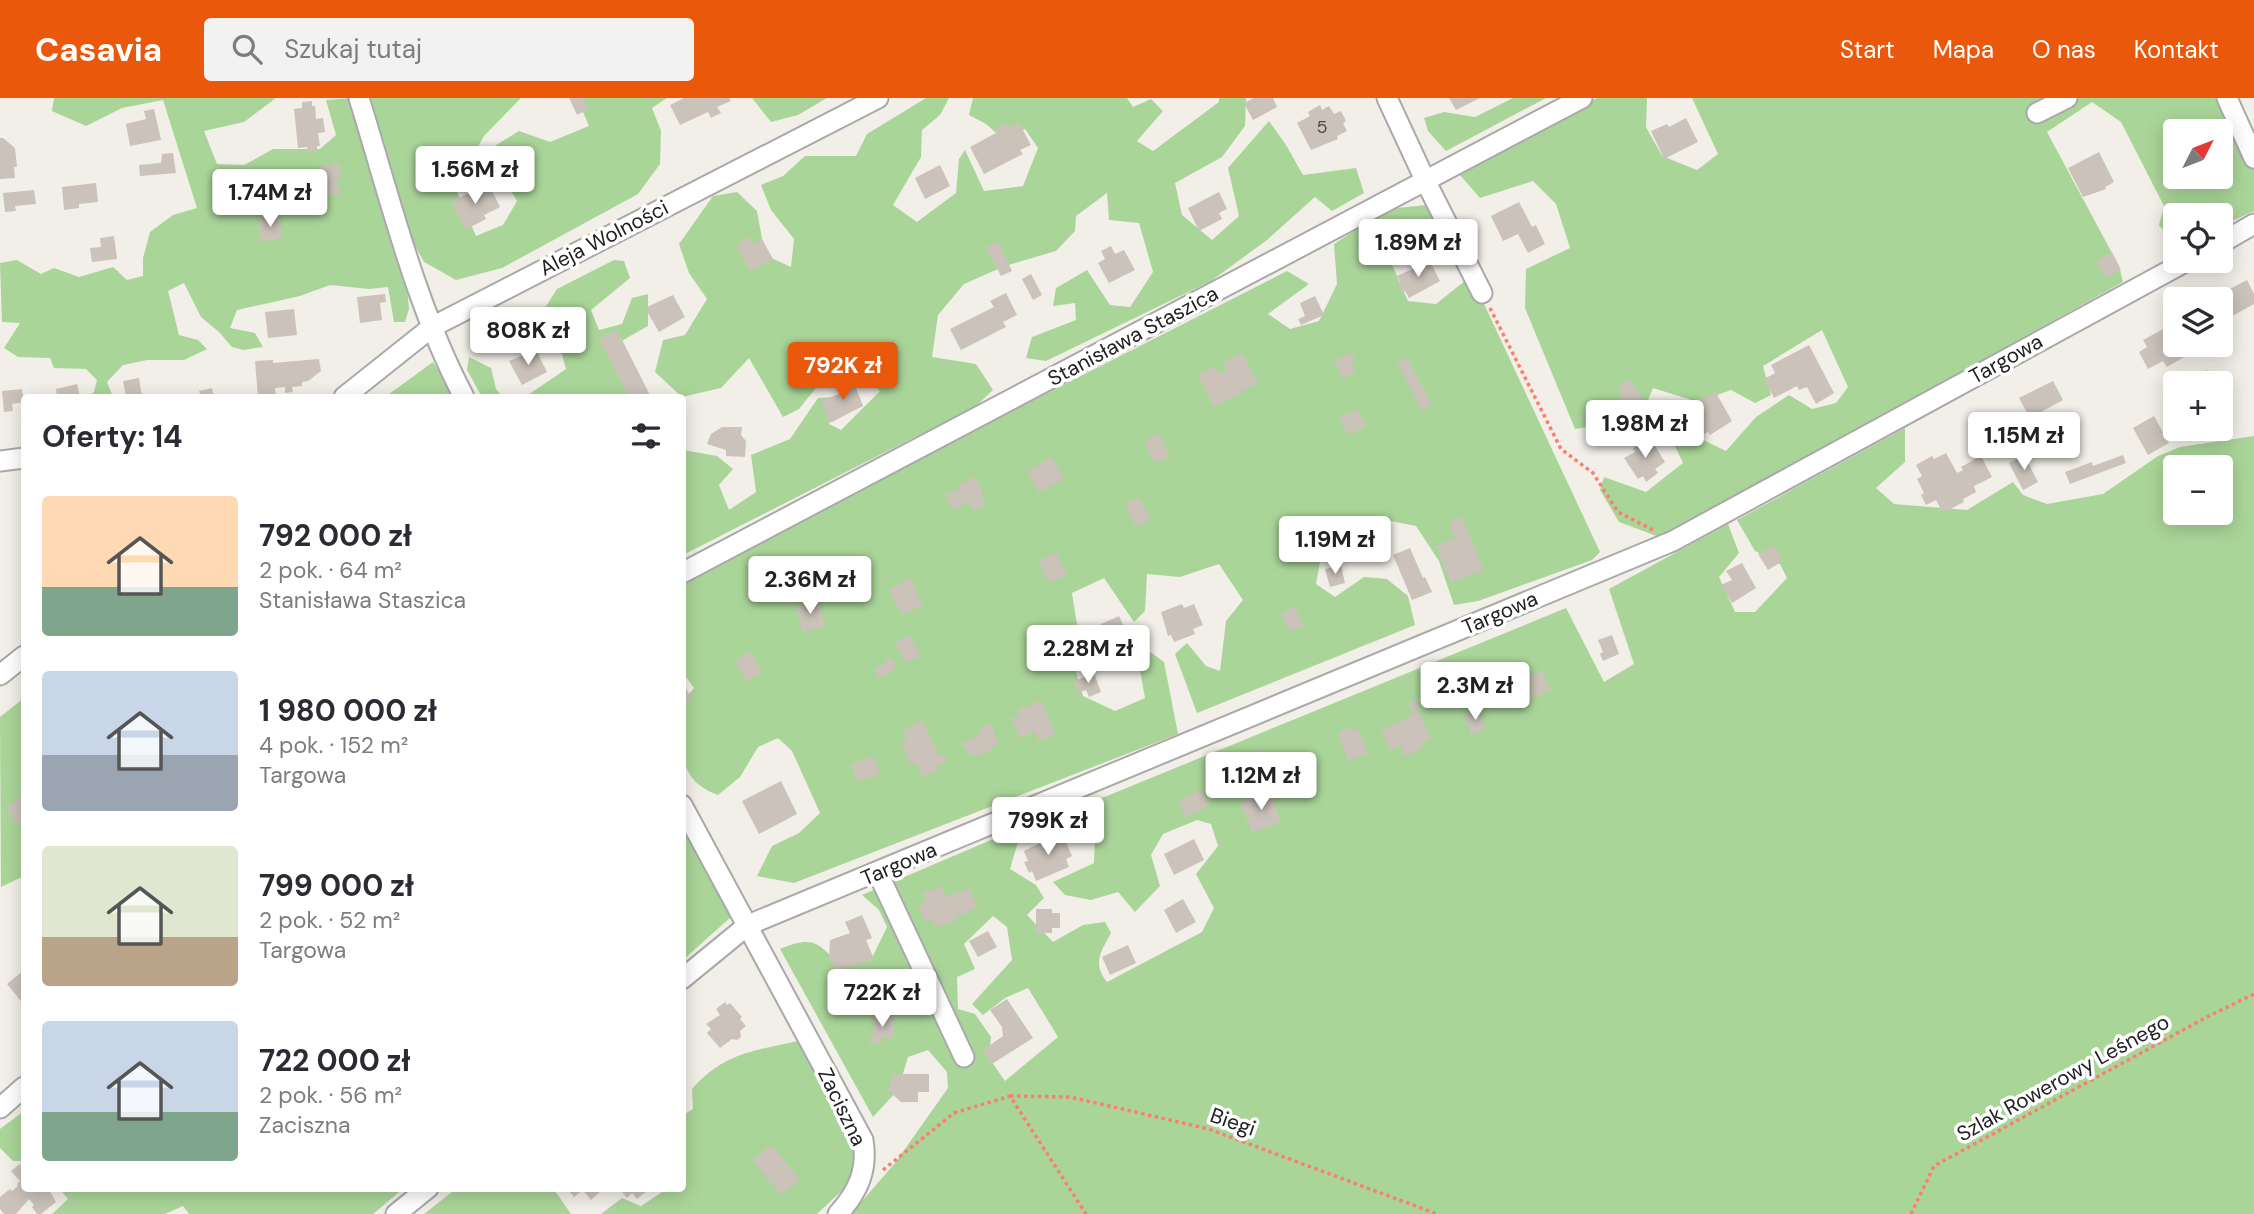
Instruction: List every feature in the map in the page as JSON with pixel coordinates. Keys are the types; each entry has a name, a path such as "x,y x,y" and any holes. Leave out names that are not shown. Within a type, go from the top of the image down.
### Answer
{"street":[{"path":"359,98 432,327 445,362 462,394"},
{"name":"Aleja Wolności","path":"348,394 432,327 878,98"},
{"path":"1387,98 1482,293"},
{"name":"Stanisława Staszica","path":"686,571 1582,98"},
{"path":"2037,113 2067,98"},
{"path":"2227,98 2254,158"},
{"path":"2233,236 2254,224"},
{"name":"Targowa","path":"686,976 748,925 1673,541 2165,273"},
{"path":"0,461 21,458"},
{"path":"0,676 21,658"},
{"name":"Zaciszna","path":"686,812 863,1140 865,1168 854,1193 838,1214"},
{"path":"878,873 964,1057"},
{"path":"0,1108 21,1090"},
{"path":"396,1214 423,1192"}],"path":[{"path":"1482,293 1561,449 1593,473 1618,512 1673,541"},
{"name":"Szlak Rowerowy Leśnego","path":"1912,1214 1934,1166 2254,994"},
{"path":"1010,1096 1086,1214"},
{"name":"Biegi","path":"854,1193 954,1113 1010,1096 1070,1097 1209,1129 1437,1214"}],"green space":[{"path":"54,98 276,98 244,122 204,131 217,164 244,165 273,149 320,149 336,135 326,100 352,98 407,286 409,309 405,322 394,322 388,287 369,289 330,285 300,296 237,310 230,328 255,333 263,347 243,350 232,347 201,317 184,283 168,291 179,335 198,340 207,349 184,360 147,360 123,365 107,382 112,394 91,394 94,392 97,380 86,369 54,368 50,358 18,357 4,348 20,323 2,322 0,263 17,260 41,274 54,268 79,277 113,267 127,280 143,276 143,258 150,232 173,215 197,208 163,100 122,108 86,126 52,111"},
{"path":"371,98 521,98 484,136 455,187 476,236 503,225 517,201 500,172 493,147 519,131 550,142 589,126 577,98 667,98 652,108 661,131 660,164 638,194 502,268 456,280 424,262 414,244"},
{"path":"752,98 827,98 798,115 771,122"},
{"path":"926,98 949,98 940,115 922,130 921,157 893,205 917,222 956,193 959,159 965,150 984,191 1023,186 1038,148 1025,129 1003,139 986,124 969,115 973,98 1127,98 1133,107 1151,99 1163,111 1137,141 1153,151 1219,102 1219,98 1246,98 1245,126 1222,157 1175,183 1182,215 1212,240 1239,216 1228,168 1269,121 1303,175 1356,168 1364,193 1332,211 1315,197 1267,240 1211,281 1046,361 1026,358 1032,337 1076,320 1075,303 1053,306 1056,288 1087,270 1110,305 1130,307 1153,272 1139,223 1109,220 1107,193 1076,216 1075,231 1056,251 1005,266 964,284 938,315 932,357 976,364 993,390 976,406 686,553 686,451 717,456 733,469 719,485 729,510 756,492 751,455 790,439 818,398 835,397 829,424 841,430 880,391 856,366 828,373 799,409 783,417 749,358 721,388 686,396 679,394 655,372 663,340 685,335 707,299 689,273 679,244 713,196 737,192 757,211 765,255 791,267 794,239 771,210 761,185 783,176 805,156 856,156 867,134"},
{"path":"1513,98 1546,98 1446,151 1428,131 1424,118 1444,112 1475,117"},
{"path":"1597,98 1647,98 1646,127 1662,156 1697,170 1718,154 1692,98 2221,98 2232,119 2163,119 2163,189 2233,189 2233,122 2254,164 2254,211 2233,221 2233,203 2163,204 2121,122 2092,102 2047,132 2119,266 2123,282 1662,538 1619,522 1600,490 1604,477 1646,492 1683,463 1669,433 1669,416 1683,413 1699,438 1726,451 1756,417 1789,395 1812,409 1836,403 1848,387 1822,330 1763,366 1771,395 1755,403 1731,390 1698,402 1653,388 1646,405 1614,423 1575,429 1525,308 1526,269 1570,248 1556,204 1533,181 1480,198 1459,174"},
{"path":"1435,204 1453,248 1433,230 1409,239 1390,260 1408,301 1436,304 1471,276 1600,552 1592,560 1478,601 1454,605 1439,561 1416,526 1386,520 1385,536 1370,559 1348,545 1321,557 1316,584 1335,597 1364,577 1387,579 1408,596 1415,625 1197,713 1175,654 1187,643 1206,666 1220,671 1226,621 1243,600 1219,564 1180,577 1147,574 1145,611 1134,622 1104,578 1072,593 1078,631 1073,661 1083,696 1115,711 1145,698 1140,670 1146,649 1164,662 1178,734 794,883 757,876 772,846 799,833 820,813 792,751 778,738 758,747 740,777 718,795 703,788 687,769 686,697 694,688 686,677 686,582 1002,416 1287,271 1309,284 1268,314 1290,329 1319,321 1337,284 1334,244 1388,209"},
{"path":"2163,210 2163,230 2159,225"},
{"path":"614,260 624,261 630,278 591,310 599,330 622,324 632,298 648,294 648,326 613,349 648,394 529,394 566,369 559,343 543,311 557,289"},
{"path":"469,357 491,368 496,389 500,394 480,394 467,370"},
{"path":"433,362 453,394 389,394"},
{"path":"1905,428 1905,462 1876,488 1894,504 1967,510 2013,482 2023,495 2047,504 2103,494 2158,456 2180,447 2254,436 2254,1214 851,1214 895,1163 948,1088 947,1072 928,1050 908,1057 898,1090 873,1117 780,949 806,942 824,949 837,963 872,958 887,927 879,910 862,895 1012,831 1021,832 1010,869 1036,885 1044,898 1027,915 1053,942 1083,925 1105,922 1111,933 1101,952 1099,963 1107,982 1202,932 1214,908 1196,874 1218,846 1211,824 1197,820 1163,834 1151,855 1160,886 1135,912 1118,892 1091,900 1065,895 1053,882 1094,863 1095,838 1080,807 1566,608 1604,682 1634,664 1609,589 1728,524 1739,553 1719,577 1735,612 1755,612 1787,578 1780,564 1755,551 1737,520","holes":["993,916 1007,927 1012,960 972,1004 983,1015 1005,998 1028,988 1058,1037 1005,1081 989,1058 991,1037 975,1014 958,1009 957,977 975,969 964,944"]},
{"path":"21,700 21,877 1,887 0,717"},
{"path":"686,834 731,917 686,957"},
{"path":"798,1041 855,1131 863,1160 850,1183 817,1214 601,1214 622,1198 641,1206 662,1192 686,1192 686,1113 693,1109 692,1089 704,1077 728,1061"},
{"path":"21,1113 21,1161 13,1161 0,1148 0,1129"},
{"path":"62,1192 399,1192 373,1214 189,1214 183,1206 165,1214 52,1214 68,1199"},
{"path":"452,1192 556,1192 571,1214 424,1214"}],"building":[{"path":"569,98 583,98 589,109 577,115"},
{"path":"684,98 729,98 731,101 717,107 721,113 711,118 708,112 680,125 670,105"},
{"path":"1254,98 1273,98 1277,107 1253,120 1244,103"},
{"path":"1449,98 1480,98 1456,110"},
{"path":"312,101 316,119 323,118 325,132 318,133 320,146 317,146 317,151 308,152 307,147 298,148 294,109 302,108 302,102"},
{"path":"1320,105 1322,110 1329,106 1334,114 1341,111 1347,131 1337,136 1338,139 1311,150 1297,123 1310,116 1308,112"},
{"path":"154,109 161,140 130,146 126,124 146,119 144,111"},
{"path":"1686,118 1698,142 1664,159 1651,131 1667,124 1669,127"},
{"path":"1006,123 1009,128 1019,123 1031,145 1020,150 1023,154 984,174 970,147 996,133 994,130"},
{"path":"0,138 15,148 15,178 0,179"},
{"path":"2099,152 2114,182 2105,187 2106,189 2083,197 2068,168"},
{"path":"173,153 176,173 140,176 139,165 161,163 162,154"},
{"path":"340,164 341,177 337,177 340,195 325,193 320,166"},
{"path":"940,165 950,186 925,199 915,178"},
{"path":"96,183 98,202 79,204 79,208 64,210 62,187"},
{"path":"488,183 500,207 484,215 486,219 465,230 451,202"},
{"path":"34,190 36,204 15,206 16,211 5,212 3,193"},
{"path":"1219,192 1227,209 1219,213 1222,219 1199,231 1188,208"},
{"path":"1519,202 1532,227 1536,225 1545,244 1528,253 1518,234 1503,241 1491,216"},
{"path":"279,216 282,238 261,242 258,219"},
{"path":"114,236 117,259 92,262 90,248 101,247 100,238"},
{"path":"750,237 753,243 762,239 773,259 750,271 736,244"},
{"path":"998,241 1012,271 1001,276 986,247"},
{"path":"1111,246 1115,254 1124,250 1135,270 1109,283 1098,263 1105,259 1101,251"},
{"path":"2112,252 2121,270 2105,278 2096,261"},
{"path":"1430,261 1440,281 1409,298 1397,283 1400,281 1397,276"},
{"path":"1031,274 1042,295 1033,300 1022,279"},
{"path":"2247,280 2254,294 2254,304 2233,315 2233,287"},
{"path":"1006,293 1017,315 1003,322 1006,327 961,350 950,329 994,307 990,301"},
{"path":"385,294 386,302 380,303 382,320 360,323 357,297"},
{"path":"673,295 685,317 659,332 645,308"},
{"path":"1315,296 1324,315 1301,325 1298,319 1305,316 1300,303"},
{"path":"294,309 297,335 268,338 265,312"},
{"path":"2163,329 2163,357 2184,357 2167,367 2163,361 2148,369 2139,352 2147,347 2143,340"},
{"path":"617,330 649,394 627,394 599,339"},
{"path":"1809,345 1834,393 1816,404 1807,387 1799,390 1797,386 1774,398 1764,379 1775,373 1771,365"},
{"path":"536,350 547,372 522,385 509,361"},
{"path":"1352,352 1355,360 1351,362 1356,372 1343,378 1334,361"},
{"path":"1242,353 1258,383 1214,407 1198,375 1214,366 1219,374 1227,370 1223,362"},
{"path":"1407,357 1432,405 1422,411 1397,363"},
{"path":"319,359 321,371 308,381 302,382 302,386 292,387 293,392 285,393 285,387 275,388 276,394 258,394 255,361 273,360 273,363"},
{"path":"139,378 142,394 125,394 123,381"},
{"path":"1630,379 1644,401 1628,411 1618,396 1622,393 1618,387"},
{"path":"853,380 863,406 830,423 821,401 839,394 836,387"},
{"path":"2053,381 2063,400 2030,418 2019,398"},
{"path":"77,384 79,394 57,394 56,389"},
{"path":"212,388 213,394 200,394 199,391"},
{"path":"22,389 21,402 12,404 13,411 4,412 2,391"},
{"path":"1715,391 1732,421 1710,435 1708,432 1699,437 1689,421 1703,412 1697,403"},
{"path":"1357,409 1366,426 1348,435 1339,418"},
{"path":"2154,416 2163,432 2163,441 2169,443 2148,455 2133,428"},
{"path":"722,427 742,427 741,435 746,441 745,457 726,456 726,450 707,444 711,434"},
{"path":"1159,433 1170,456 1155,463 1144,441"},
{"path":"1650,438 1665,462 1655,469 1658,473 1646,482 1643,476 1638,479 1624,458 1635,452 1633,448"},
{"path":"1946,453 1957,473 1963,470 1961,467 1981,456 1992,477 1974,486 1976,492 1963,499 1964,502 1943,513 1936,500 1926,505 1917,479 1922,476 1916,465 1932,456 1934,459"},
{"path":"2024,455 2038,482 2023,490 2009,463"},
{"path":"2123,455 2126,463 2070,484 2065,472 2092,462 2093,466"},
{"path":"1052,457 1064,479 1039,493 1027,471"},
{"path":"976,478 986,504 973,511 969,502 953,510 945,494 961,488 959,485"},
{"path":"1139,497 1151,519 1136,527 1125,504"},
{"path":"1462,517 1484,570 1451,583 1436,545 1455,538 1449,522"},
{"path":"1774,545 1783,561 1768,570 1758,554"},
{"path":"1410,548 1432,592 1412,600 1393,555"},
{"path":"1056,552 1067,574 1049,583 1038,562"},
{"path":"1742,563 1756,588 1732,603 1721,585 1732,580 1726,571"},
{"path":"1341,565 1345,583 1330,587 1325,569"},
{"path":"910,578 923,605 902,615 889,589"},
{"path":"819,601 825,627 802,632 796,606"},
{"path":"1182,604 1184,608 1194,604 1203,625 1193,629 1195,634 1174,642 1171,635 1168,636 1161,612"},
{"path":"1295,606 1303,626 1289,632 1281,613"},
{"path":"1119,616 1134,649 1115,657 1101,624"},
{"path":"910,635 920,656 906,663 895,643"},
{"path":"1612,635 1619,654 1603,661 1598,640"},
{"path":"751,652 762,673 746,681 735,660"},
{"path":"891,657 896,669 879,678 874,668 886,663 884,660"},
{"path":"1542,671 1551,690 1533,698 1530,691 1534,689 1528,677"},
{"path":"1094,673 1101,692 1089,697 1086,690 1078,693 1074,681"},
{"path":"686,688 692,699 686,702"},
{"path":"1041,700 1055,734 1039,741 1035,732 1020,738 1011,718 1020,715 1018,710"},
{"path":"1417,700 1418,710 1431,739 1421,743 1423,748 1405,756 1401,746 1390,750 1381,730 1412,715 1409,703"},
{"path":"1477,709 1486,728 1471,735 1465,714"},
{"path":"923,720 939,756 944,754 947,761 936,766 938,770 923,777 916,762 911,765 901,742 907,740 903,730"},
{"path":"991,724 999,744 990,747 992,751 973,756 962,743 981,734 979,729"},
{"path":"1350,727 1351,731 1358,728 1368,753 1348,761 1338,732"},
{"path":"874,756 880,774 857,782 851,764"},
{"path":"1308,756 1316,775 1296,783 1288,764"},
{"path":"1252,768 1260,787 1245,793 1239,779 1248,775 1246,771"},
{"path":"781,781 797,814 759,834 742,801"},
{"path":"1201,790 1209,806 1185,817 1178,800"},
{"path":"1269,791 1281,822 1252,833 1240,803"},
{"path":"21,796 20,827 6,809"},
{"path":"1061,831 1072,856 1066,859 1069,867 1036,881 1024,862 1028,861 1024,851 1040,843 1043,848 1047,846 1044,839"},
{"path":"1194,839 1204,860 1174,875 1164,854"},
{"path":"941,886 946,897 969,888 978,908 936,928 932,919 925,922 918,904 926,901 923,893"},
{"path":"1183,899 1196,922 1176,933 1164,910"},
{"path":"1036,909 1052,909 1052,913 1060,913 1060,928 1052,928 1052,933 1036,933"},
{"path":"862,915 872,938 866,940 874,959 837,971 829,958 830,940 850,933 845,922"},
{"path":"988,931 997,947 978,957 969,941"},
{"path":"1128,945 1136,963 1110,975 1102,957"},
{"path":"21,972 21,1001 7,984"},
{"path":"1007,999 1033,1038 992,1064 983,1050 1003,1036 1002,1027 990,1010"},
{"path":"725,1002 727,1005 730,1003 746,1026 740,1031 741,1037 732,1039 720,1048 707,1033 711,1029 706,1024 720,1015 716,1009"},
{"path":"874,1017 894,1017 894,1037 881,1037 881,1044 869,1044 870,1036 873,1037"},
{"path":"891,1074 929,1074 929,1092 918,1092 918,1102 901,1102 888,1090"},
{"path":"771,1145 800,1179 781,1195 752,1160"},
{"path":"21,1165 21,1192 50,1192 56,1202 41,1214 37,1214 29,1199 16,1214 4,1214 0,1209 0,1197 10,1189 12,1191 20,1181 11,1171"},
{"path":"585,1192 600,1192 591,1200"},
{"path":"622,1192 646,1192 637,1199 632,1193 627,1198"}]}
